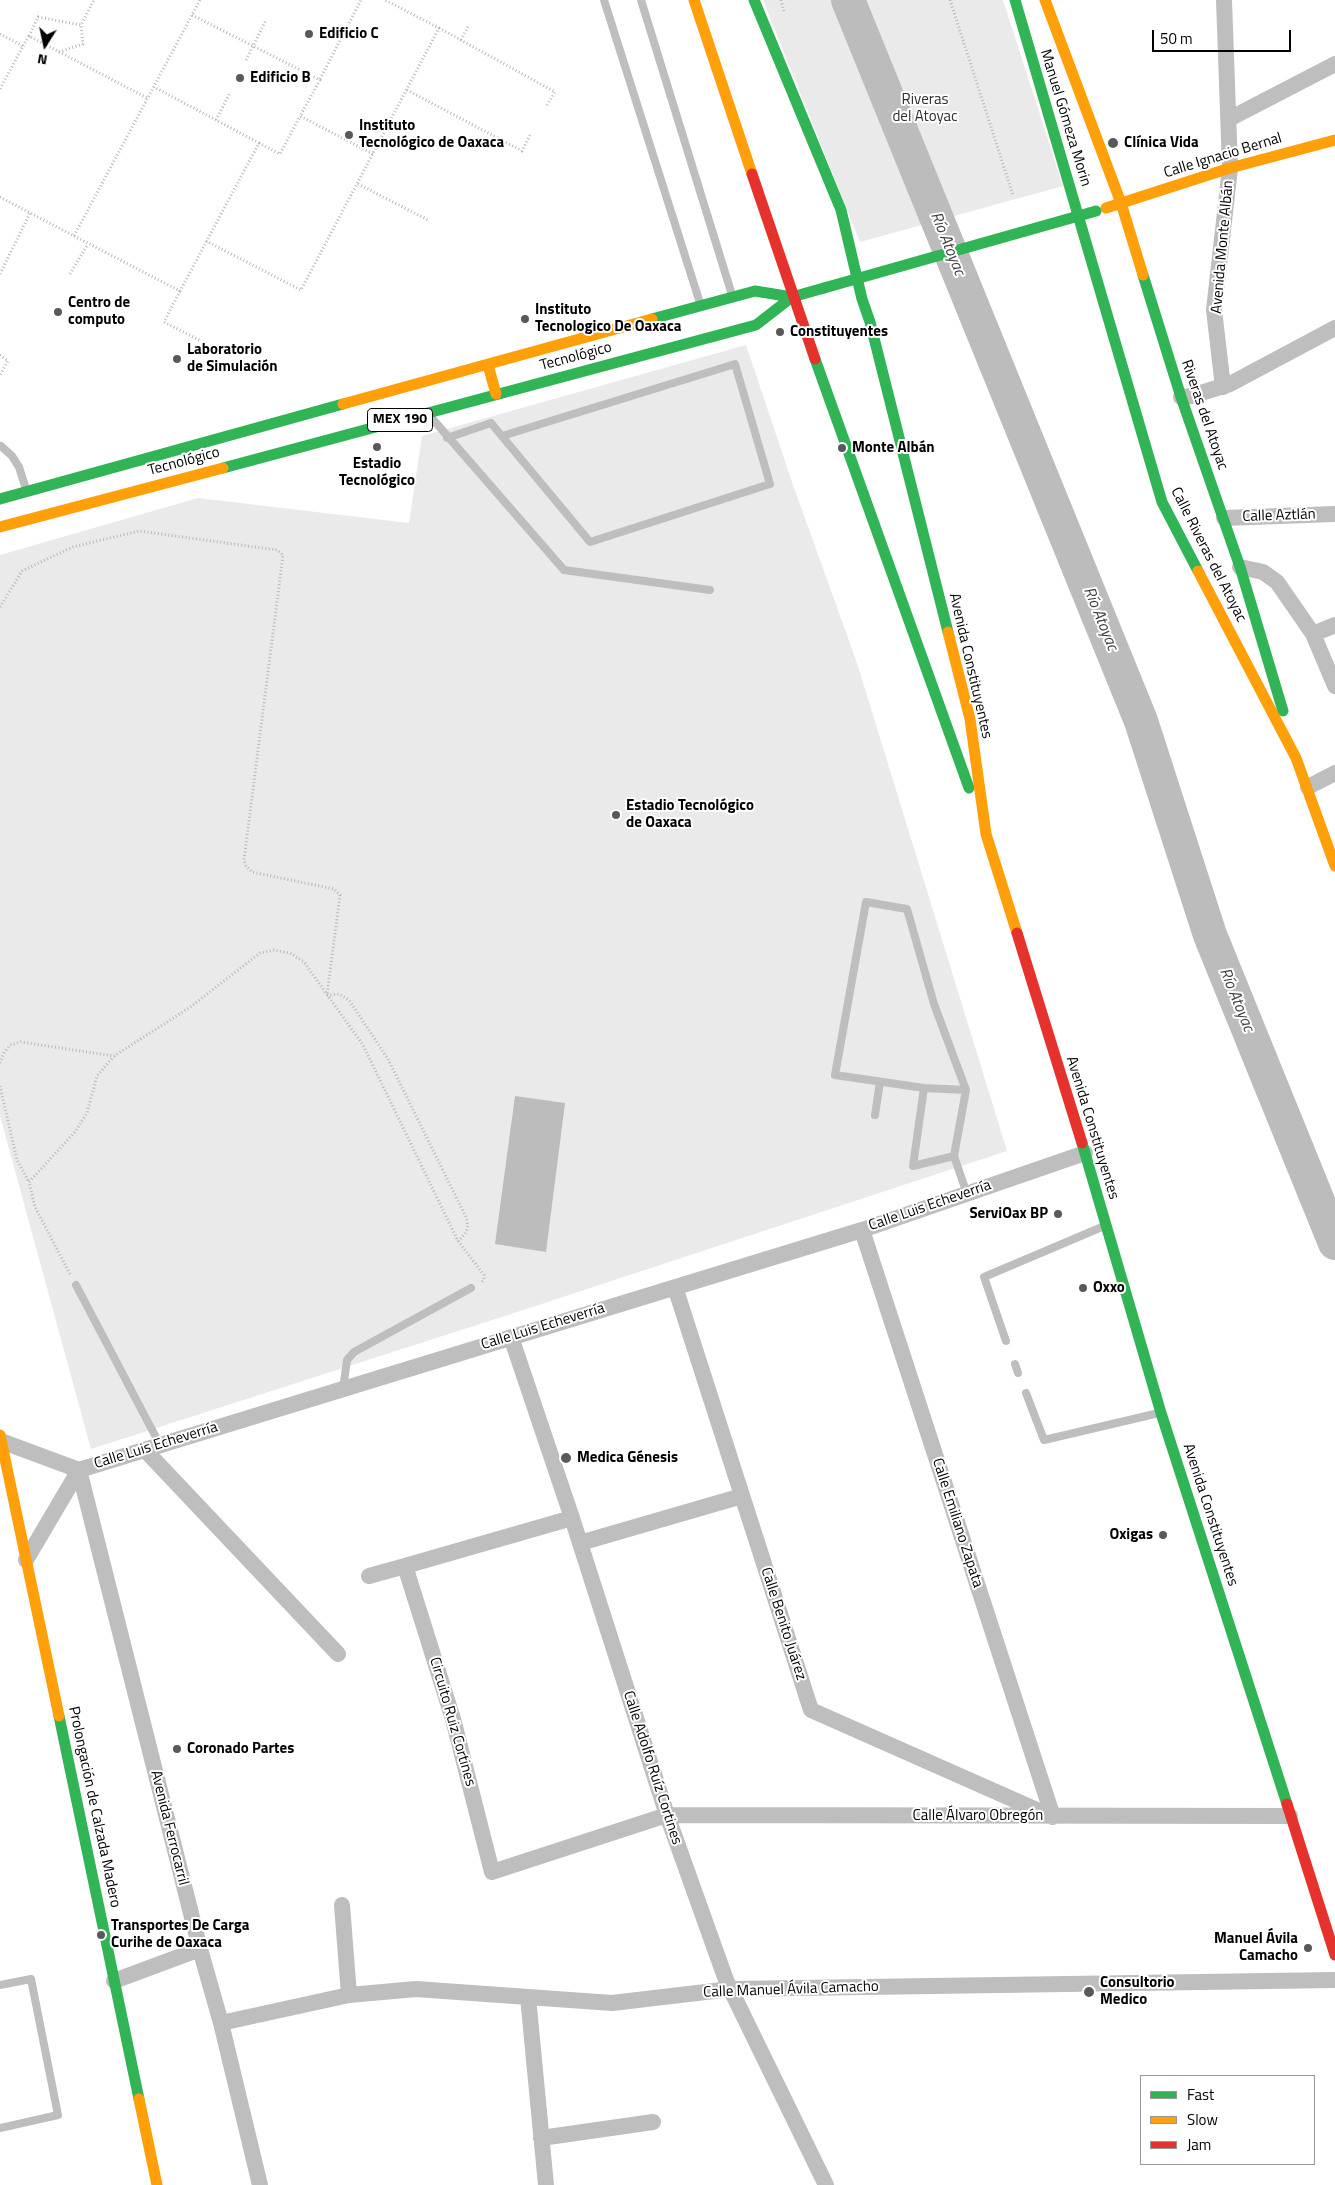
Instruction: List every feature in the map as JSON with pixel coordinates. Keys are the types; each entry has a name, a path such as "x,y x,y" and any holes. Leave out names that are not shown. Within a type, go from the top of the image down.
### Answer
{"main road":[{"path":"694,0 792,296 986,834"},
{"name":"Avenida Constituyentes","path":"754,0 841,210 862,299 870,322 970,719 986,834 1085,1153 1161,1413 1335,1955"},
{"name":"Manuel Gómeza Morin","path":"1014,0 1088,244"},
{"name":"Riveras del Atoyac","path":"1045,0 1121,204 1181,397 1240,566 1296,758"},
{"name":"Calle Ignacio Bernal","path":"1121,204 1230,168 1335,140"},
{"name":"MEX 190","path":"792,296 1121,204"},
{"name":"Calle Riveras del Atoyac","path":"1088,244 1162,502 1296,758 1335,866"},
{"name":"Tecnológico","path":"0,527 108,484 488,365 755,291 792,296"},
{"name":"Tecnológico","path":"0,499 27,492 108,484 427,413 756,325 792,296"},
{"path":"488,365 496,394"},
{"name":"Prolongación de Calzada Madero","path":"1,1438 157,2185"}],"street":[{"name":"Avenida Monte Albán","path":"1223,386 1214,310 1230,168 1224,0"},
{"path":"1229,119 1335,64"},
{"path":"1181,397 1191,396 1223,386 1335,328"},
{"name":"Calle Aztlán","path":"1224,518 1335,514"},
{"path":"1240,566 1263,572 1277,582 1313,634 1335,686"},
{"path":"1313,634 1335,625"},
{"path":"1308,787 1335,773"},
{"name":"Calle Luis Echeverría","path":"1,1438 78,1470 862,1230 1085,1153"},
{"name":"Calle Emiliano Zapata","path":"862,1230 1053,1817"},
{"name":"Calle Benito Juárez","path":"675,1287 811,1710 1053,1817"},
{"name":"Calle Adolfo Ruíz Cortines","path":"511,1337 572,1518 667,1815 726,1980 826,2185"},
{"path":"152,1448 338,1654"},
{"path":"26,1560 78,1470"},
{"name":"Avenida Ferrocarril","path":"78,1470 200,1950 221,2023 260,2185"},
{"path":"580,1543 742,1496"},
{"path":"369,1576 572,1518"},
{"name":"Circuito Ruiz Cortines","path":"405,1566 453,1719 492,1872 667,1815"},
{"name":"Calle Álvaro Obregón","path":"667,1815 1290,1816"},
{"path":"342,1906 349,1995"},
{"path":"114,1981 200,1950"},
{"name":"Calle Manuel Ávila Camacho","path":"221,2023 349,1995 416,1990 612,2002 731,1989 1335,1980"},
{"path":"528,1997 546,2185"},
{"path":"541,2138 653,2122"}],"lane":[{"path":"604,0 701,306"},
{"path":"641,0 733,297"},
{"path":"447,438 491,423 590,542 770,484 735,364 502,436"},
{"path":"427,413 564,570 710,590"},
{"path":"1,446 12,456 19,467 27,492"},
{"path":"966,1090 924,1088 835,1076 866,902 907,909 934,1004 966,1090 954,1156 967,1194"},
{"path":"875,1115 880,1082"},
{"path":"924,1088 913,1166 954,1156"},
{"path":"1006,1341 984,1277 1107,1226"},
{"path":"76,1285 152,1448"},
{"path":"343,1389 347,1360 354,1352 471,1288"},
{"path":"1015,1364 1018,1373"},
{"path":"1026,1393 1044,1440 1161,1413"},
{"path":"0,1985 31,1979 58,2115 0,2128"}],"path":[{"path":"58,52 82,44 81,25 94,0"},
{"path":"74,236 200,0"},
{"path":"154,87 280,154 361,0"},
{"path":"385,0 555,92 546,107"},
{"path":"950,0 1013,195"},
{"path":"192,15 320,80"},
{"path":"0,89 38,16 81,25"},
{"path":"246,60 266,20"},
{"path":"462,40 469,25"},
{"path":"206,241 301,290 439,28"},
{"path":"0,34 23,46"},
{"path":"28,36 147,98"},
{"path":"406,90 522,151 530,135"},
{"path":"216,120 230,93"},
{"path":"300,116 373,154"},
{"path":"201,341 164,322 259,143"},
{"path":"357,184 428,220"},
{"path":"0,197 180,291"},
{"path":"0,274 30,213"},
{"path":"70,274 88,244"},
{"path":"0,355 8,360 0,375"},
{"path":"0,608 22,571 73,548 138,531 277,550 283,556 244,860 246,866 252,872 334,889 340,895 327,995"},
{"path":"29,1182 75,1132 87,1114 97,1076 114,1056 189,1008 260,953 274,950 290,953 304,962 363,1045 458,1241 484,1275 481,1283 471,1288"},
{"path":"327,995 340,994 349,1000 388,1059 466,1217 468,1226 465,1234 458,1241"},
{"path":"0,1063 10,1045 21,1042 114,1056"},
{"path":"0,1086 18,1160 29,1182 35,1207 76,1285"}],"green space":[{"name":"Riveras del Atoyac","path":"763,0 1003,0 1063,186 860,242"},
{"path":"746,345 793,485 857,663 1007,1151 511,1314 91,1449 0,1116 0,555 198,498 409,523 422,436"}],"shaded area":[{"path":"515,1096 565,1103 546,1252 495,1244"}],"waterway":[{"name":"Río Atoyac","path":"848,0 1141,721 1210,935 1335,1243"}],"traffic: fast":[{"path":"754,0 841,210 862,299 870,322 948,632"},
{"path":"1015,0 1162,502 1198,571"},
{"path":"824,288 1096,211"},
{"path":"1143,275 1181,397 1240,567 1283,711"},
{"path":"792,297 824,288"},
{"path":"652,319 755,291 792,297"},
{"path":"223,468 756,325 792,297"},
{"path":"815,359 969,788"},
{"path":"0,499 343,404"},
{"path":"1082,1143 1161,1413 1287,1804"},
{"path":"59,1716 139,2099"}],"traffic: slow":[{"path":"694,0 752,174"},
{"path":"1045,0 1121,203 1143,275"},
{"path":"1106,208 1230,168 1335,140"},
{"path":"343,404 652,319"},
{"path":"488,365 496,394"},
{"path":"0,527 223,468"},
{"path":"1198,571 1296,758 1335,866"},
{"path":"948,632 970,719 986,834 1017,933"},
{"path":"0,1435 59,1716"},
{"path":"139,2099 157,2185"}],"traffic: jam":[{"path":"752,174 815,359"},
{"path":"1017,933 1082,1143"},
{"path":"1287,1804 1335,1955"}],"place":[{"name":"Edificio C","path":"309,34"},
{"name":"Edificio B","path":"240,78"},
{"name":"Instituto Tecnológico de Oaxaca","path":"349,135"},
{"name":"Clínica Vida","path":"1113,143"},
{"name":"Centro de computo","path":"58,312"},
{"name":"Instituto Tecnologico De Oaxaca","path":"525,319"},
{"name":"Constituyentes","path":"780,332"},
{"name":"Laboratorio de Simulación","path":"177,359"},
{"name":"Estadio Tecnológico","path":"377,447"},
{"name":"Monte Albán","path":"842,448"},
{"name":"Estadio Tecnológico de Oaxaca","path":"616,815"},
{"name":"ServiOax BP","path":"1058,1214"},
{"name":"Oxxo","path":"1083,1288"},
{"name":"Medica Génesis","path":"566,1458"},
{"name":"Oxigas","path":"1163,1535"},
{"name":"Coronado Partes","path":"177,1749"},
{"name":"Transportes De Carga Curihe de Oaxaca","path":"101,1935"},
{"name":"Manuel Ávila Camacho","path":"1308,1948"},
{"name":"Consultorio Medico","path":"1089,1992"}]}
